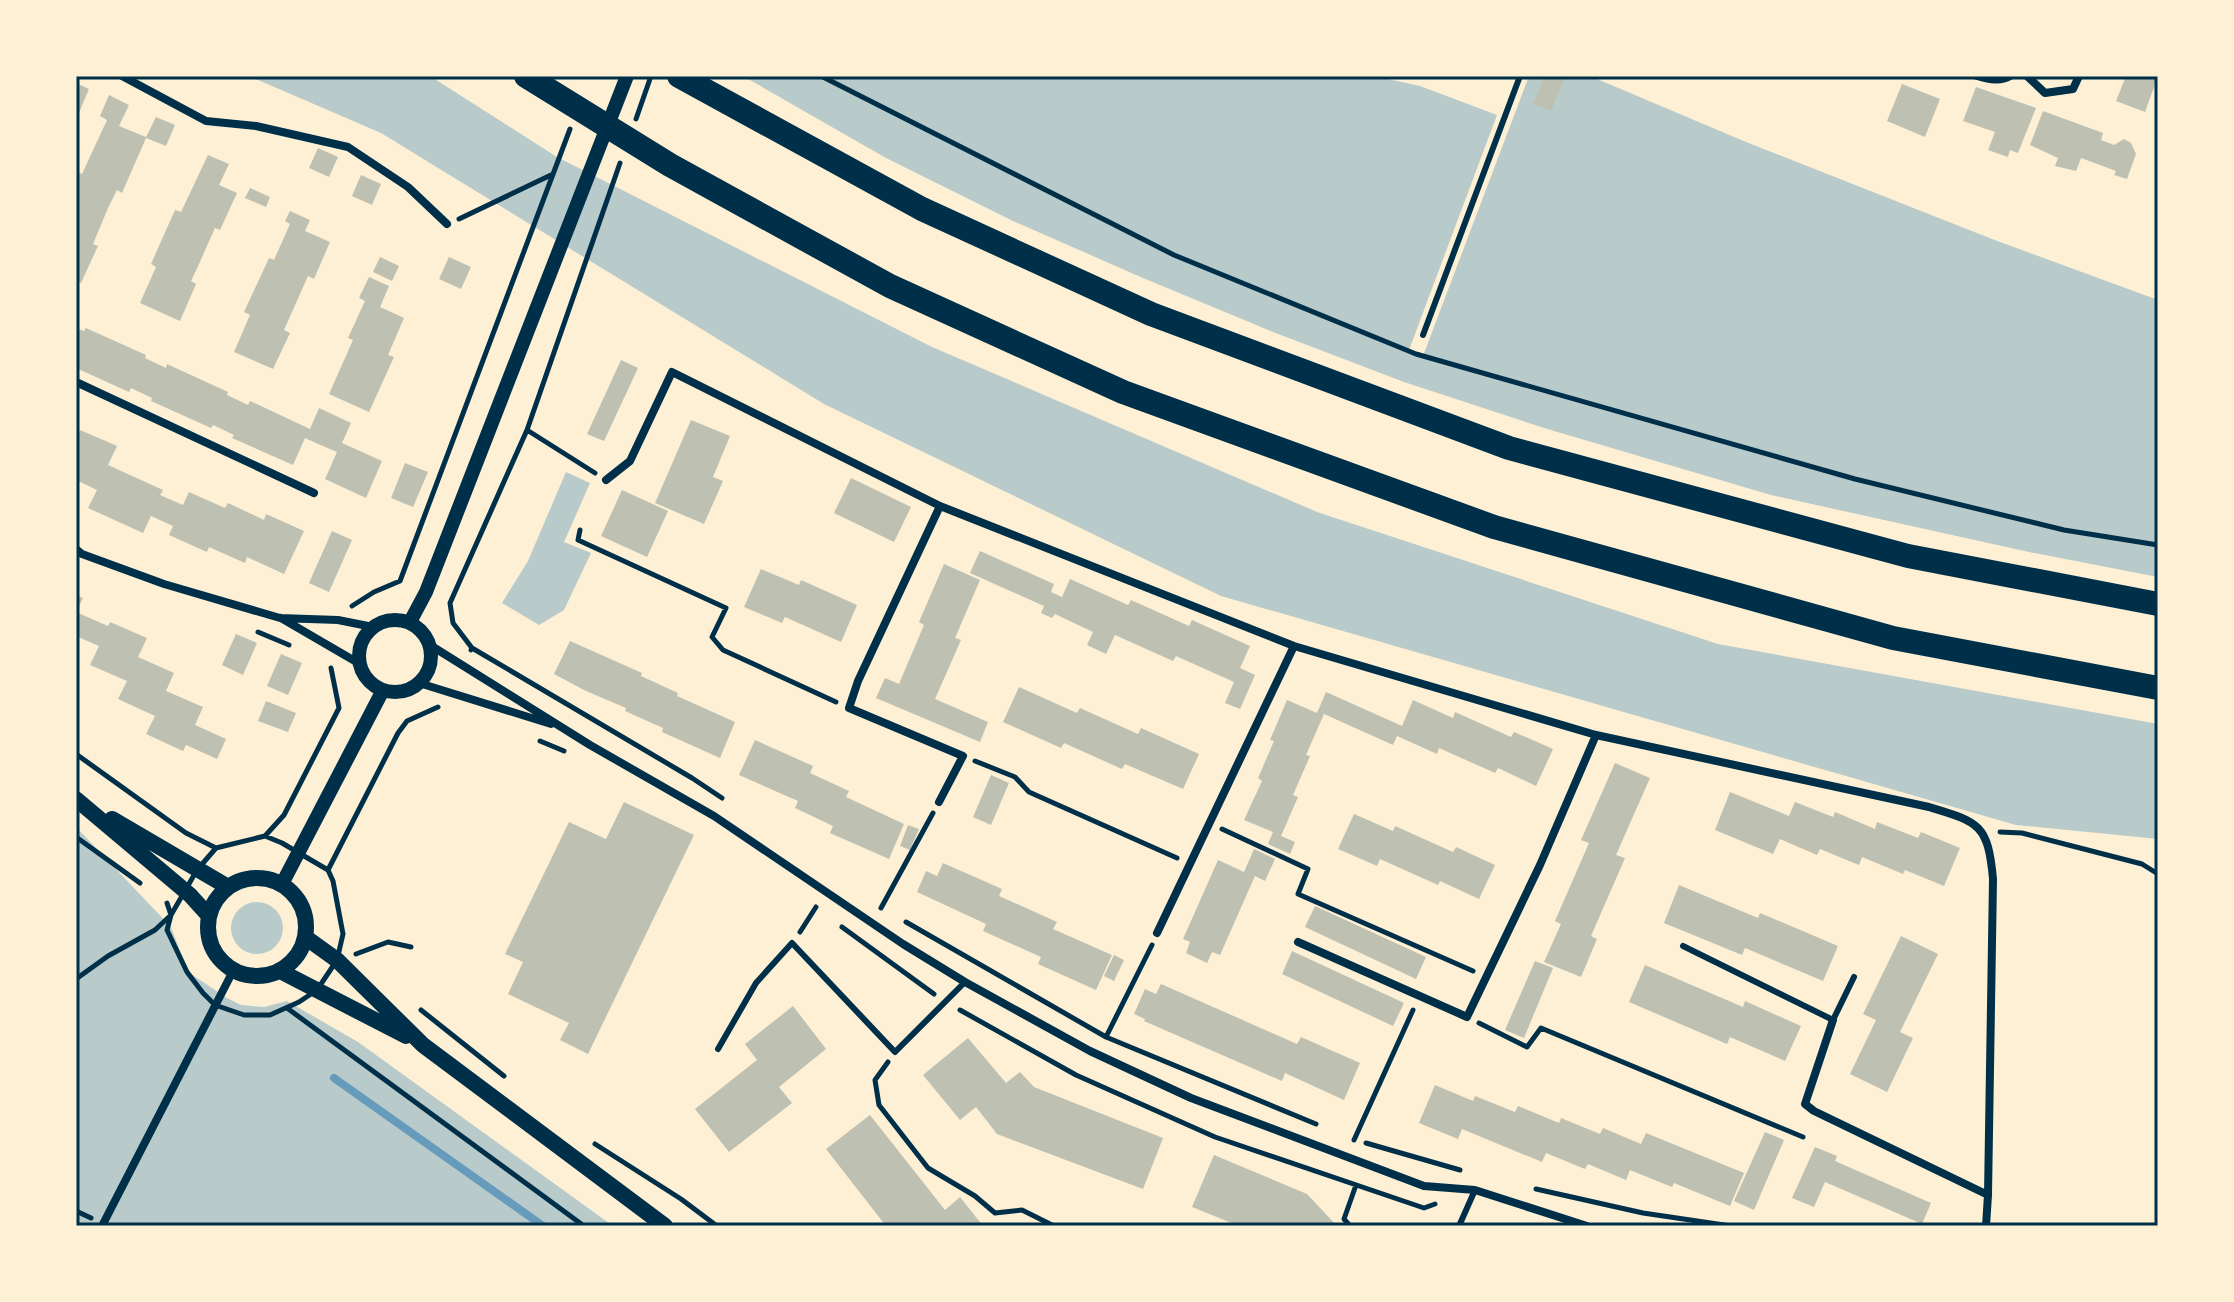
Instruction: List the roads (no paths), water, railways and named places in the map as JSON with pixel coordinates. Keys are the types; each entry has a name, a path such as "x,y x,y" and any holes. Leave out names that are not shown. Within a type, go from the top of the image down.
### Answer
{"highway":[{"path":"526,76 670,165 890,286 1123,392 1494,527 1893,638 2158,688"},
{"path":"679,76 922,209 1151,314 1509,448 1908,556 2158,604"}],"main road":[{"path":"76,798 228,887"},
{"path":"76,798 190,895 209,916"},
{"path":"261,877 282,884 301,903 307,925 301,950 293,962 280,971 258,976 233,971 219,959 208,936 209,916 217,898 241,880 261,877"},
{"path":"305,937 337,960 423,1045 665,1226"},
{"path":"280,971 423,1045"}],"street":[{"path":"122,76 206,121 256,126 348,147 408,187 447,224"},
{"path":"410,622 426,592 627,76"},
{"path":"2027,76 2045,93 2073,89 2079,76"},
{"path":"606,480 630,461 672,372 940,506 1294,646 1596,735 1929,807 1966,818 1983,832 1990,851 1993,879 1986,1226"},
{"path":"76,382 314,493"},
{"path":"939,802 963,756 849,708 858,681 940,506"},
{"path":"76,549 82,554 164,584 280,618 338,620 373,627"},
{"path":"280,618 360,664"},
{"path":"386,620 410,622 422,631 430,645 428,670 419,683 401,691 383,690 368,680 360,664 362,641 373,627 386,620"},
{"path":"430,645 563,728 714,816 903,944 1090,1051 1191,1098 1424,1186 1475,1190 1587,1226"},
{"path":"1157,933 1294,646"},
{"path":"419,683 563,728"},
{"path":"282,884 383,690"},
{"path":"1298,942 1467,1017 1540,865 1596,735"},
{"path":"102,1226 233,971"},
{"path":"1833,1020 1805,1104 1988,1195"}],"lane":[{"path":"1423,335 1520,76"},
{"path":"1974,76 2005,81 2012,76"},
{"path":"718,1049 756,983 792,943 895,1052 965,982"},
{"path":"1683,946 1833,1020 1854,977"},
{"path":"1459,1226 1475,1190"}],"waterway":[{"path":"334,1078 543,1226"}]}
